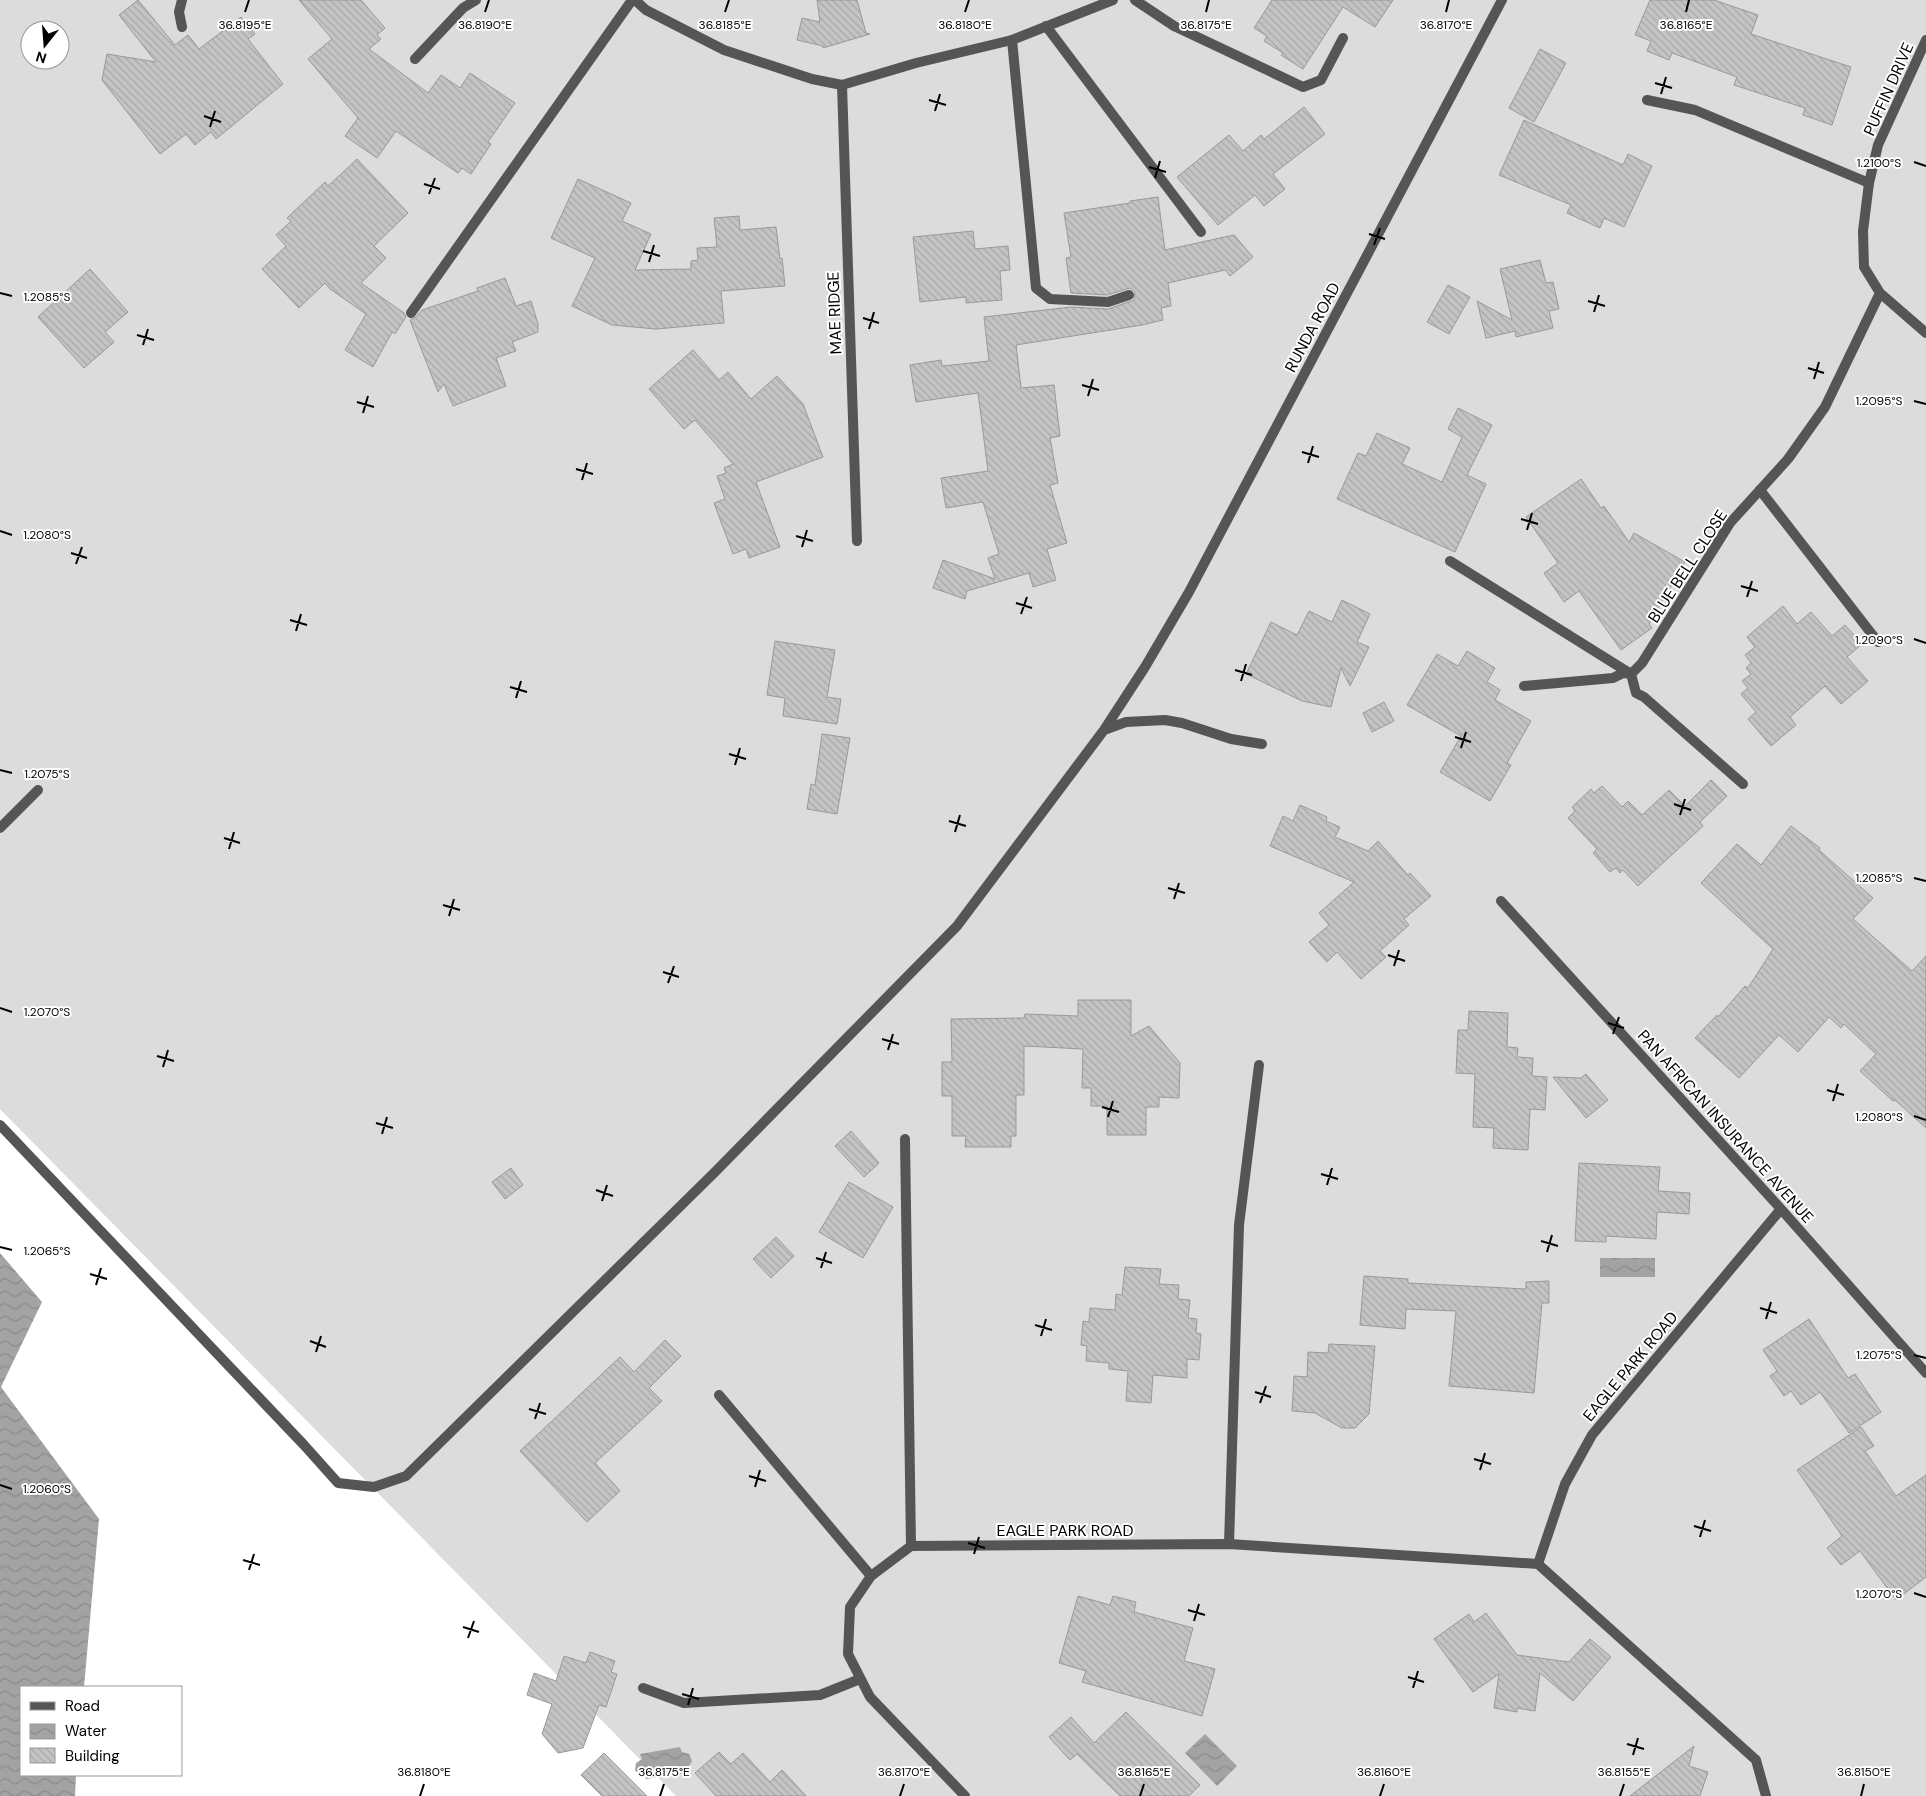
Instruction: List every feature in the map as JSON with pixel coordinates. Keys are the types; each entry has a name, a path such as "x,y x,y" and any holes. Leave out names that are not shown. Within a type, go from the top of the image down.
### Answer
{"street":[{"path":"182,0 179,12 182,27"},
{"path":"415,59 463,8 476,0"},
{"path":"411,313 633,0 646,10 724,50 812,79 842,85 916,63 1012,40 1113,0"},
{"path":"1135,0 1174,26 1302,87 1321,80 1343,38"},
{"name":"RUNDA ROAD","path":"0,1125 338,1483 374,1487 406,1476 714,1173 957,926 1104,730 1145,667 1189,592 1502,0"},
{"path":"1046,26 1201,232"},
{"path":"1012,40 1036,288 1050,299 1108,302 1129,295"},
{"name":"PUFFIN DRIVE","path":"1926,40 1878,145 1869,183 1862,231 1864,267 1880,293 1926,333"},
{"name":"MAE RIDGE","path":"842,85 857,541"},
{"path":"1647,100 1695,110 1869,183"},
{"name":"BLUE BELL CLOSE","path":"1631,674 1642,663 1730,524 1788,459 1825,407 1880,293"},
{"path":"1760,490 1878,642"},
{"path":"1450,561 1631,674 1636,693 1743,784"},
{"path":"1524,686 1613,678 1623,673 1631,674"},
{"path":"1104,730 1126,722 1165,720 1182,723 1231,739 1262,744"},
{"path":"0,828 38,790"},
{"name":"PAN AFRICAN INSURANCE AVENUE","path":"1501,901 1781,1209 1926,1373"},
{"path":"1229,1544 1239,1225 1259,1065"},
{"path":"905,1139 911,1546 871,1576 850,1607 848,1654 870,1697 965,1796"},
{"name":"EAGLE PARK ROAD","path":"911,1546 1229,1544 1538,1564 1565,1484 1592,1435 1781,1209"},
{"path":"719,1395 871,1576"},
{"path":"1538,1564 1756,1760 1766,1796"},
{"path":"643,1688 684,1703 820,1695 860,1679"}],"shaded area":[{"path":"0,0 1926,0 1926,1796 676,1796 0,1109"}],"water":[{"path":"0,1253 42,1302 1,1387 99,1519 84,1686 20,1686 20,1776 76,1776 75,1796 0,1796"},
{"path":"1600,1258 1655,1258 1655,1277 1600,1277"},
{"path":"1205,1734 1237,1766 1217,1786 1185,1753"},
{"path":"680,1747 682,1752 689,1754 692,1761 688,1768 684,1769 685,1773 646,1779 645,1773 638,1773 635,1770 636,1763 642,1759 640,1754"}],"building":[{"path":"138,0 175,45 188,35 199,49 241,17 255,34 248,39 283,84 216,139 211,132 195,145 186,134 160,154 102,80 107,54 156,62 119,15"},
{"path":"299,0 361,0 385,28 377,35 381,39 369,49 428,93 441,75 460,88 470,73 515,103 488,142 491,144 471,174 462,168 458,173 396,131 377,158 345,136 358,118 308,59 332,39"},
{"path":"817,0 857,0 866,33 870,34 823,48 823,46 797,40 802,18 820,22"},
{"path":"1272,0 1393,0 1375,27 1343,7 1303,69 1264,41 1267,36 1254,28"},
{"path":"1650,0 1714,0 1758,15 1751,34 1851,67 1832,125 1803,115 1805,108 1734,85 1737,77 1672,53 1669,60 1647,51 1651,41 1635,35"},
{"path":"1540,49 1566,63 1534,122 1509,108"},
{"path":"1304,107 1325,134 1273,174 1285,189 1264,206 1255,195 1218,225 1177,177 1229,135 1243,151 1261,135 1264,139"},
{"path":"1524,120 1623,165 1628,154 1652,166 1624,227 1604,218 1600,228 1567,213 1571,205 1499,175"},
{"path":"357,159 408,213 374,246 386,258 361,283 404,313 406,317 395,334 392,332 373,367 345,350 366,314 330,289 325,283 299,308 262,269 286,246 276,235 291,221 287,218 325,182 328,186"},
{"path":"578,179 631,203 622,221 651,234 635,270 691,269 691,261 698,260 697,248 717,247 714,218 739,216 740,230 776,227 785,286 721,291 724,323 656,329 612,325 572,306 595,258 551,238"},
{"path":"1158,197 1165,250 1234,235 1253,257 1230,276 1225,270 1168,283 1171,306 1161,308 1163,320 1016,345 1021,388 1054,385 1060,436 1050,438 1058,483 1050,485 1067,543 1047,549 1056,580 1033,587 1029,573 967,591 965,599 933,588 943,560 995,579 988,558 999,554 983,502 946,508 941,478 988,471 978,393 916,402 910,365 941,360 942,366 989,361 984,317 1071,307 1108,309 1134,300 1135,292 1130,288 1107,295 1071,293 1066,258 1071,257 1064,213"},
{"path":"973,231 975,249 1008,246 1010,270 1000,271 1002,300 966,303 966,297 920,302 913,237"},
{"path":"1540,260 1546,283 1553,282 1559,309 1549,311 1553,328 1516,337 1515,331 1486,338 1477,301 1512,320 1500,269"},
{"path":"90,269 128,312 105,332 114,342 84,368 38,317"},
{"path":"505,278 516,306 531,301 538,324 538,332 512,342 516,351 496,358 506,386 453,406 444,384 438,392 410,320 416,317 422,310 478,291 477,288"},
{"path":"1448,285 1470,297 1449,334 1427,322"},
{"path":"693,350 719,380 728,372 751,399 777,376 803,404 823,457 756,482 780,547 749,558 746,549 733,554 714,503 725,499 717,476 726,473 724,468 733,464 695,420 684,429 649,389"},
{"path":"1458,408 1492,425 1467,475 1486,484 1455,552 1337,499 1358,453 1366,456 1377,433 1410,448 1402,464 1442,482 1462,437 1448,429"},
{"path":"1581,479 1601,508 1604,506 1629,542 1634,533 1685,562 1649,624 1652,628 1621,650 1579,591 1564,602 1544,573 1558,563 1526,517"},
{"path":"1342,600 1370,614 1357,642 1369,647 1350,686 1341,668 1331,707 1302,701 1246,674 1271,622 1297,635 1309,611 1332,622"},
{"path":"1783,606 1797,624 1811,612 1832,636 1845,625 1862,644 1847,657 1868,681 1841,704 1825,686 1790,717 1796,725 1771,746 1748,719 1756,712 1741,694 1748,688 1742,681 1751,674 1746,668 1751,663 1745,655 1755,647 1747,637"},
{"path":"775,641 835,650 827,697 841,699 837,724 783,716 785,698 767,695"},
{"path":"1467,651 1495,668 1487,682 1500,690 1495,700 1531,721 1507,763 1511,765 1490,801 1440,772 1461,736 1407,705 1437,654 1458,666"},
{"path":"1384,702 1394,721 1372,732 1363,713"},
{"path":"822,734 850,738 837,814 807,809 811,784 815,785"},
{"path":"1711,780 1727,796 1700,822 1703,826 1638,886 1623,870 1620,873 1616,868 1610,872 1593,853 1597,849 1568,818 1575,811 1572,807 1591,789 1594,793 1602,786 1622,807 1628,801 1642,815 1669,790 1685,806"},
{"path":"1300,805 1327,817 1326,821 1340,827 1335,837 1368,851 1378,841 1408,875 1410,873 1431,896 1404,919 1409,925 1380,951 1386,957 1361,979 1337,952 1327,962 1309,942 1329,925 1319,913 1354,882 1270,846 1283,816 1293,821"},
{"path":"1791,826 1820,848 1819,850 1873,898 1853,919 1912,971 1926,956 1926,1128 1860,1071 1876,1054 1844,1024 1841,1028 1829,1017 1798,1052 1779,1035 1739,1078 1695,1038 1717,1015 1718,1017 1745,986 1748,988 1773,949 1701,883 1737,844 1761,865"},
{"path":"1078,1000 1131,1000 1131,1036 1149,1026 1180,1063 1179,1098 1159,1097 1159,1107 1146,1107 1146,1135 1107,1135 1107,1106 1091,1106 1091,1088 1082,1088 1083,1049 1024,1046 1024,1095 1016,1095 1016,1136 1011,1136 1011,1147 965,1147 966,1136 952,1136 952,1096 942,1096 942,1062 952,1062 951,1019 1024,1018 1025,1014 1078,1016"},
{"path":"1469,1011 1508,1013 1507,1047 1518,1048 1517,1057 1533,1058 1532,1076 1547,1077 1545,1110 1530,1109 1528,1150 1493,1148 1494,1128 1473,1127 1475,1074 1456,1073 1458,1030 1468,1030"},
{"path":"1586,1074 1608,1100 1586,1118 1553,1077 1581,1078"},
{"path":"851,1131 879,1163 864,1177 835,1146"},
{"path":"1579,1163 1660,1167 1658,1191 1690,1193 1689,1214 1657,1212 1656,1239 1606,1236 1606,1242 1575,1241"},
{"path":"511,1168 523,1185 505,1199 492,1182"},
{"path":"849,1182 893,1207 863,1258 819,1232"},
{"path":"776,1237 794,1256 771,1278 753,1259"},
{"path":"1125,1267 1161,1269 1159,1284 1179,1285 1178,1299 1190,1300 1188,1318 1197,1319 1196,1333 1201,1334 1199,1360 1187,1359 1187,1378 1153,1375 1151,1403 1126,1401 1128,1371 1109,1369 1109,1363 1086,1361 1087,1346 1081,1345 1083,1321 1089,1322 1090,1308 1115,1310 1116,1294 1122,1295"},
{"path":"1364,1276 1408,1279 1408,1283 1526,1289 1526,1282 1549,1281 1549,1303 1542,1303 1534,1393 1449,1386 1456,1311 1406,1309 1405,1329 1360,1325"},
{"path":"1809,1319 1848,1378 1855,1374 1881,1412 1849,1433 1820,1392 1801,1405 1791,1391 1784,1396 1770,1376 1777,1371 1763,1350"},
{"path":"665,1340 681,1356 649,1388 662,1401 595,1463 620,1491 587,1522 520,1451 620,1357 634,1372"},
{"path":"1329,1344 1375,1346 1369,1414 1355,1428 1342,1428 1315,1413 1292,1411 1294,1376 1307,1377 1308,1352 1328,1353"},
{"path":"1861,1427 1874,1446 1865,1451 1896,1496 1926,1475 1926,1577 1896,1600 1860,1551 1841,1565 1827,1548 1842,1536 1797,1470"},
{"path":"1078,1596 1110,1605 1113,1596 1136,1602 1134,1612 1193,1628 1184,1661 1215,1669 1202,1716 1082,1682 1086,1671 1059,1663"},
{"path":"1486,1613 1517,1655 1569,1662 1590,1639 1611,1657 1573,1701 1540,1673 1535,1711 1517,1708 1517,1712 1494,1708 1499,1674 1473,1692 1434,1639 1469,1614 1474,1622"},
{"path":"590,1652 615,1661 611,1672 617,1674 606,1707 599,1705 583,1748 558,1753 542,1734 552,1704 527,1695 534,1673 556,1681 564,1656 586,1663"},
{"path":"1126,1712 1200,1785 1189,1796 1120,1796 1077,1754 1070,1760 1049,1737 1071,1717 1094,1743"},
{"path":"1694,1746 1689,1766 1708,1772 1700,1796 1630,1796"},
{"path":"719,1752 731,1764 743,1753 770,1782 782,1770 806,1796 716,1796 695,1773"},
{"path":"604,1753 647,1796 602,1796 581,1775"}]}
